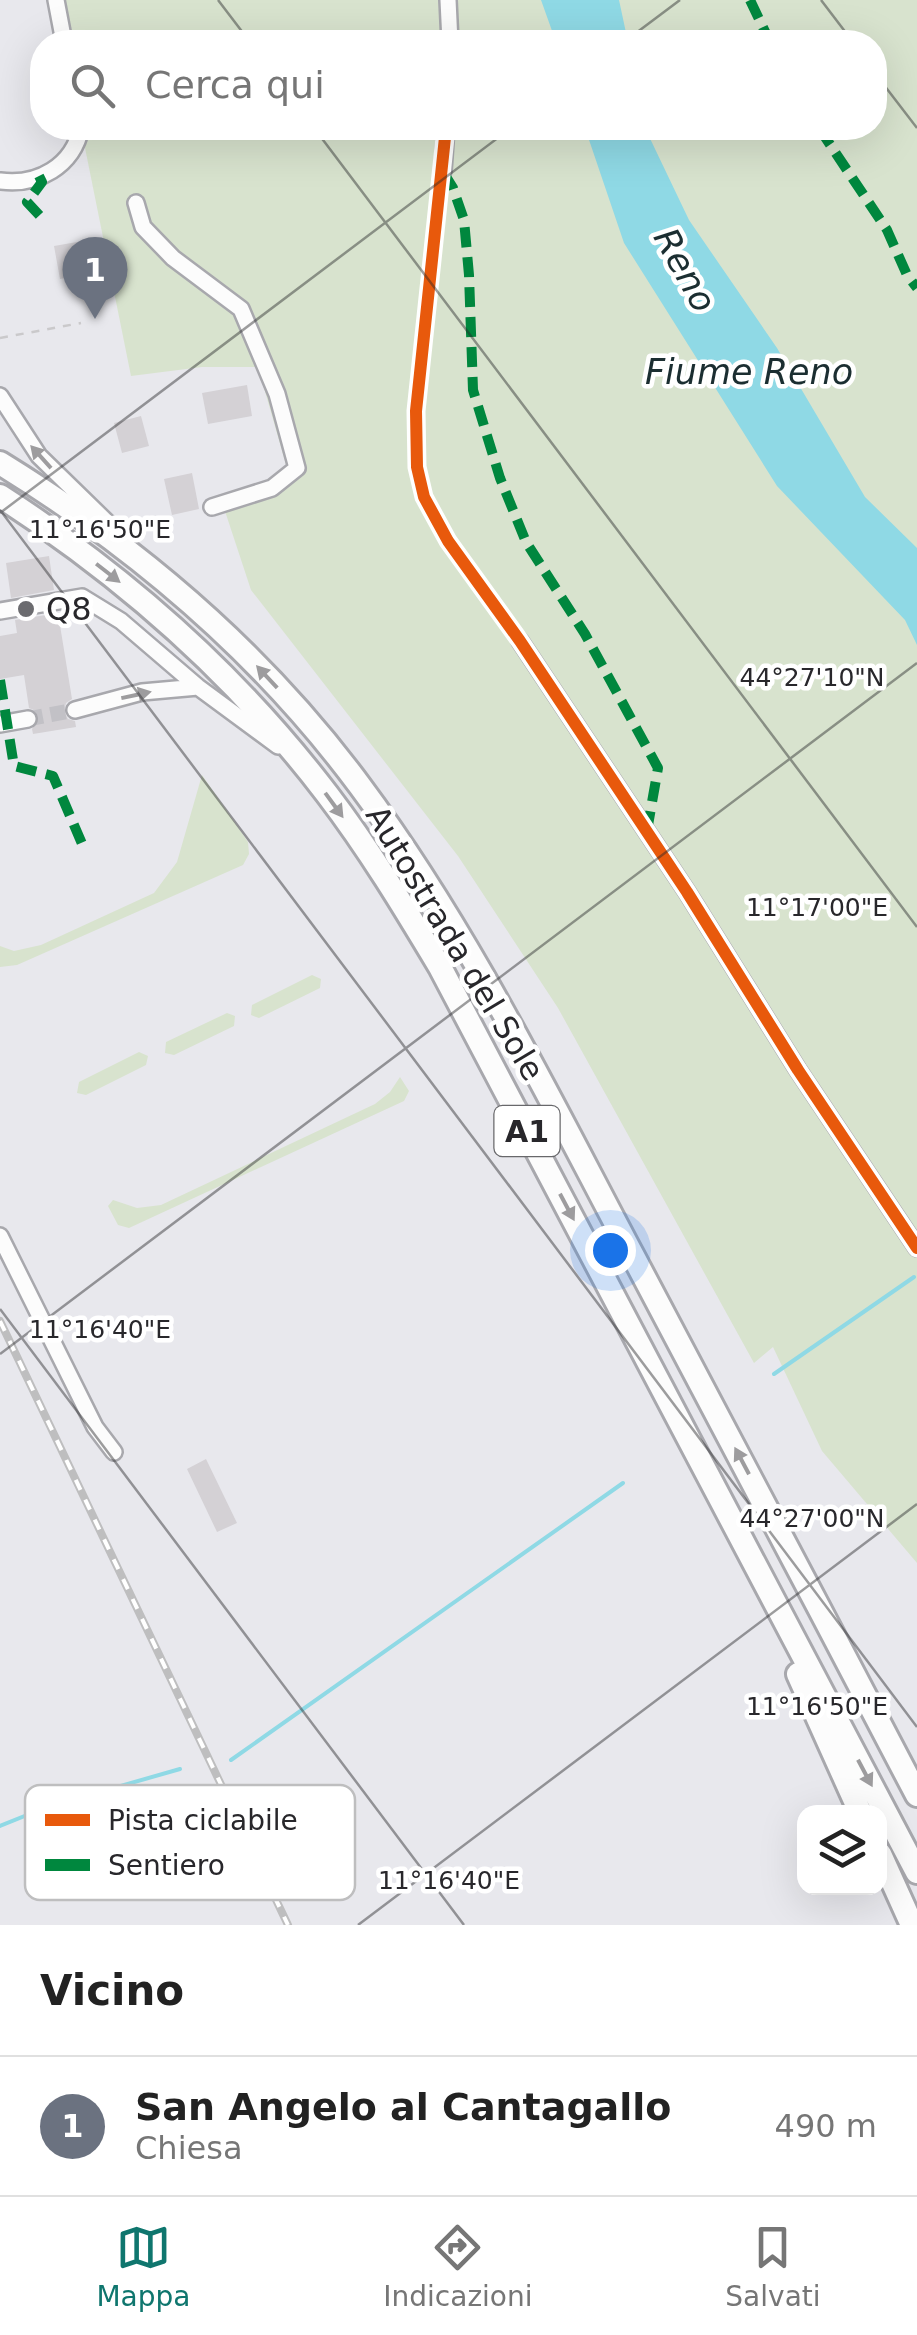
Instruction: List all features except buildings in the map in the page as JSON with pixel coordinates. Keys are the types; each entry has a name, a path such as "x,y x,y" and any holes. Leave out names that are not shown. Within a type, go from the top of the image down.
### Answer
{"highway":[{"name":"Autostrada del Sole","path":"0,463 77,512 186,598 295,707 358,784 416,866 563,1123 917,1795"},
{"name":"Autostrada del Sole","path":"0,496 52,529 177,630 305,766 390,882 440,966 917,1872"},
{"path":"766,1586 803,1688 857,1805"},
{"path":"820,1609 852,1642 917,1762"},
{"path":"887,1870 912,1925"}],"lane":[{"path":"56,0 62,30"},
{"path":"448,0 449,30"},
{"path":"0,181 52,172 70,156 76,140"},
{"path":"443,171 445,140"},
{"path":"136,203 143,227 173,258 241,309 277,394 296,468 272,488 212,507"},
{"path":"0,396 39,456 186,598"},
{"path":"0,611 82,597 120,621 198,687 305,766"},
{"path":"520,640 917,1248"},
{"path":"74,710 142,692 198,687"},
{"path":"0,724 28,719"},
{"path":"0,1236 95,1427 114,1452"}],"path":[{"path":"0,338 80,323"}],"green space":[{"path":"55,0 917,0 917,1563 822,1451 773,1347 754,1363 558,1008 458,856 251,590 221,499 289,475 258,367 202,367 131,376 83,140 887,140 887,30 61,30"},
{"path":"202,775 248,842 249,854 243,865 17,965 0,967 0,946 14,951 41,945 154,893 177,862"},
{"path":"312,975 321,979 320,988 259,1018 251,1015 252,1005"},
{"path":"227,1013 235,1016 234,1026 174,1055 165,1053 166,1042"},
{"path":"139,1052 148,1056 146,1065 86,1095 77,1093 79,1082"},
{"path":"400,1077 409,1091 404,1101 129,1228 118,1225 108,1206 113,1200 137,1208 161,1205 375,1104"}],"water":[{"path":"541,0 619,0 625,30 552,30"},
{"name":"Fiume Reno","path":"589,140 651,140 689,220 777,348 865,497 917,548 917,645 905,620 777,486 624,243"}],"waterway":[{"path":"774,1374 914,1277"},
{"path":"231,1760 623,1483"},
{"path":"124,1785 180,1769"},
{"path":"0,1826 25,1816"}],"tunnel":[{"path":"28,719 75,710"}],"railway":[{"path":"0,1321 221,1785"},
{"path":"276,1900 288,1925"}],"marked path":[{"path":"750,0 764,30"},
{"path":"827,140 887,230 917,288"},
{"path":"443,172 464,220 473,390 500,478 526,542 585,634 658,768 647,831"},
{"path":"39,176 42,182 27,202 41,217"},
{"path":"0,680 14,766 53,776 83,846"}],"cycle path":[{"path":"445,140 416,411 417,467 424,497 448,541 520,641 687,892 798,1070 917,1248"}],"place":[{"name":"San Angelo al Cantagallo","path":"95,319"},
{"name":"Q8","path":"26,609"}],"water label":[{"name":"Reno","path":"685,270"}]}
